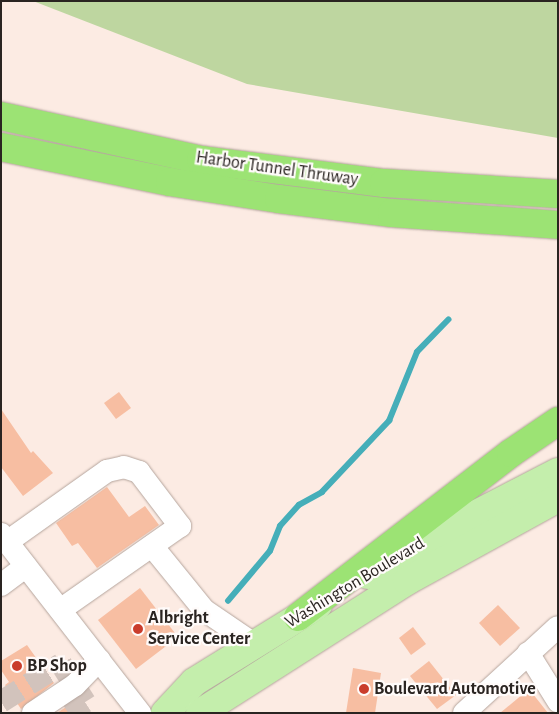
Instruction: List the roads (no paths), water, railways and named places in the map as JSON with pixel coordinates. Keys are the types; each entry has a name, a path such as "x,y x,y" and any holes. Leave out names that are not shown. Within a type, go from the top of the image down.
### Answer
{"highway":[{"name":"Harbor Tunnel Thruway","path":"1,116 201,160 384,183 558,194"},
{"name":"Harbor Tunnel Thruway","path":"1,147 170,182 279,199 392,213 558,224"},
{"path":"298,616 510,453 558,422"}],"main road":[{"name":"Washington Boulevard","path":"165,713 194,682 298,616 434,536 558,472"},
{"name":"Washington Boulevard","path":"200,713 407,581 558,498"}],"street":[{"path":"60,610 180,526 139,472 124,467 107,471 4,538 140,713"},
{"path":"152,546 204,610 254,644"},
{"path":"1,586 26,566"},
{"path":"464,713 558,627"},
{"path":"528,653 558,702"},
{"path":"33,713 74,685 99,660"}],"waterway":[{"path":"228,601 270,551 280,526 299,505 322,492 389,421 417,352 448,320"}],"tunnel":[{"path":"1,702 61,664 85,702 68,713"}],"place":[{"name":"Albright Service Center","path":"138,629"},
{"name":"BP Shop","path":"17,666"},
{"name":"Boulevard Automotive","path":"364,689"}]}
